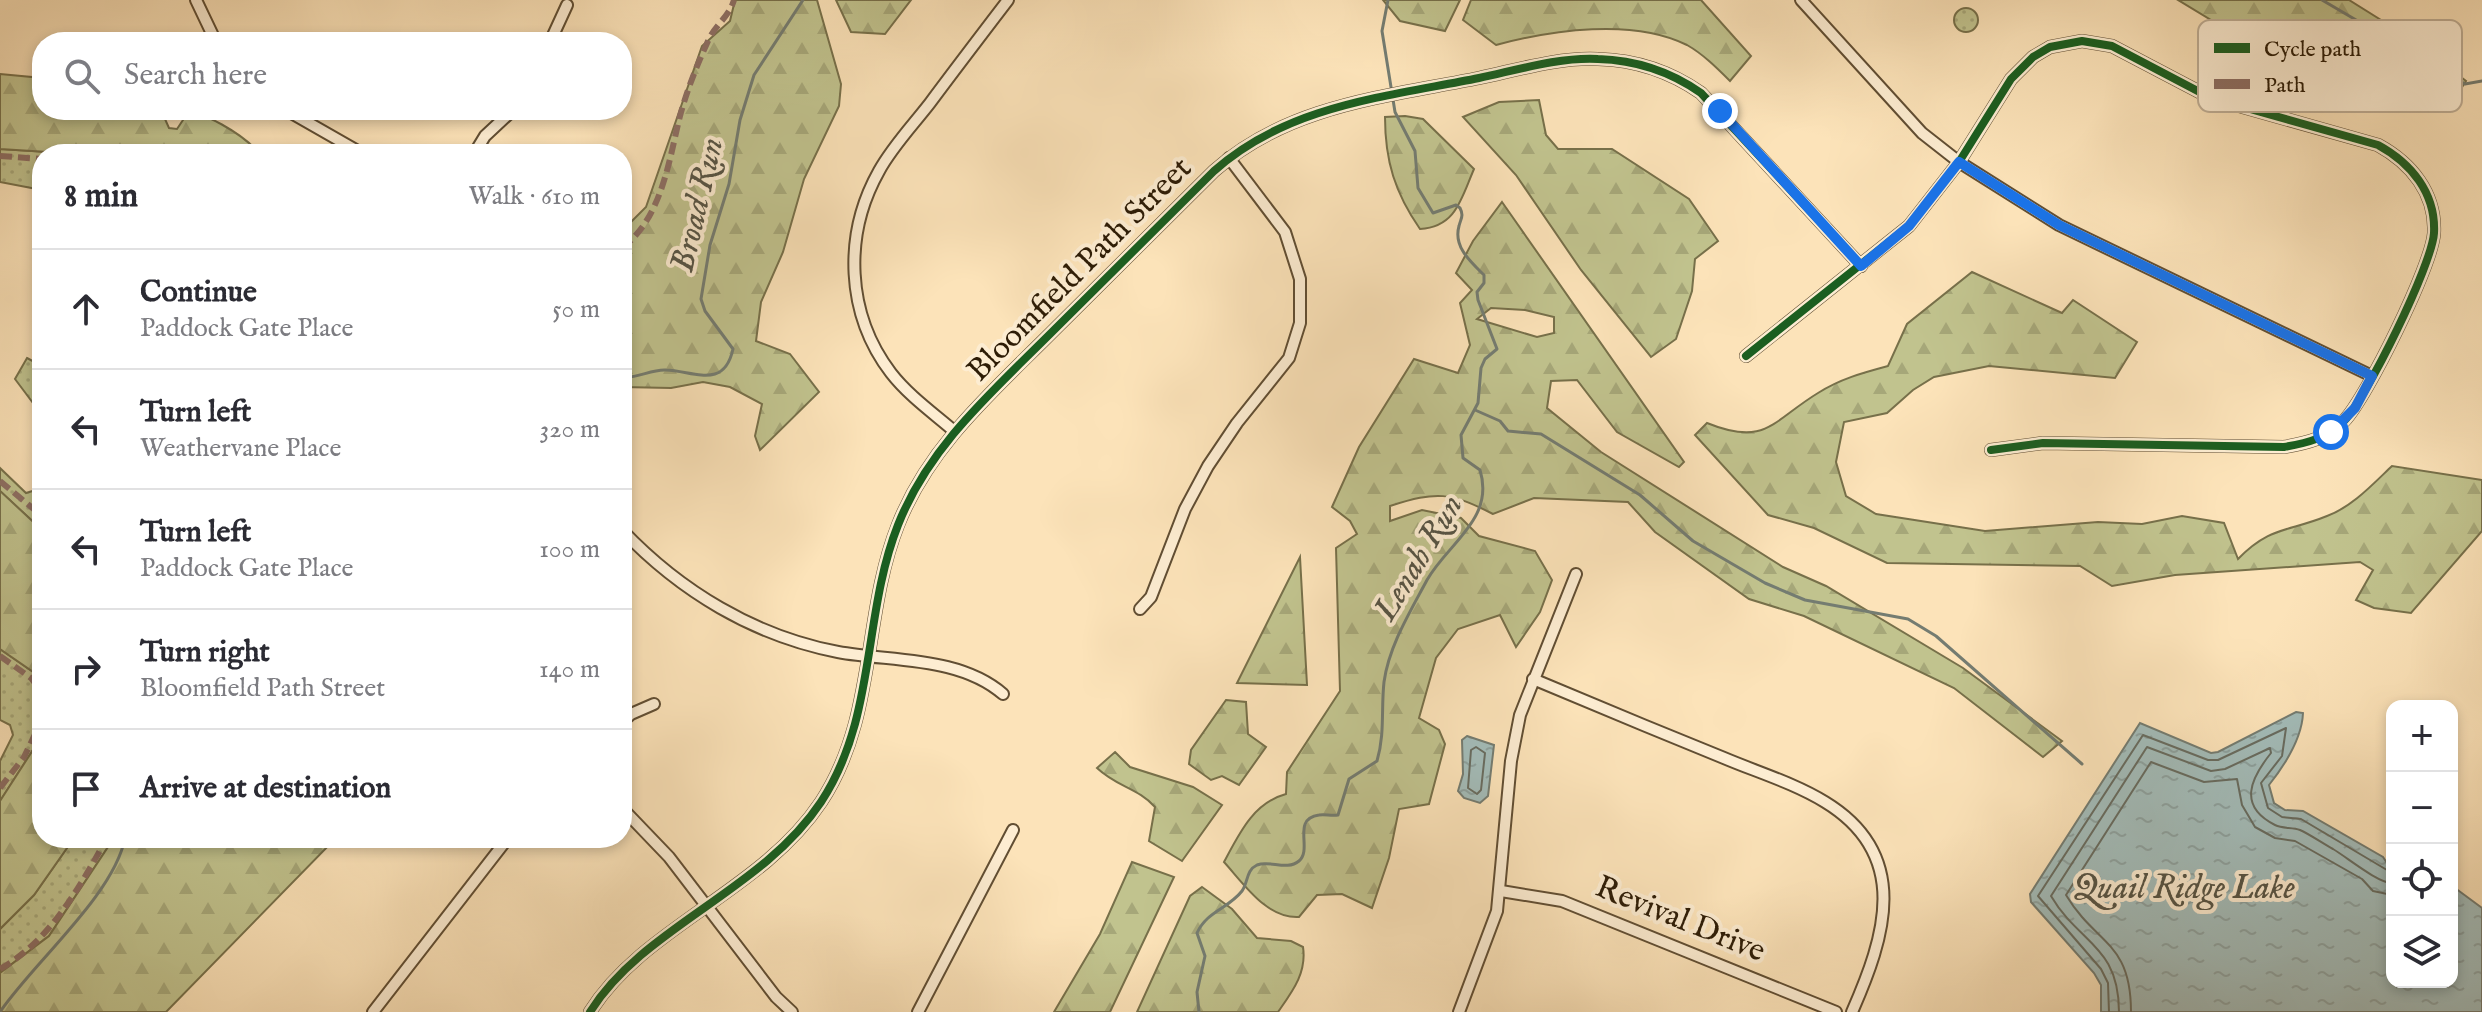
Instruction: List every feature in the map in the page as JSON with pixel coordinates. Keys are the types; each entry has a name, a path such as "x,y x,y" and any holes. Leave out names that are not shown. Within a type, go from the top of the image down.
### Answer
{"street":[{"path":"196,0 211,32"},
{"path":"954,431 902,386 878,353 860,311 854,279 854,240 864,204 881,168 1008,0"},
{"path":"1801,0 1922,133 1959,162 2059,225 2372,376"},
{"path":"555,32 567,5"},
{"path":"1746,356 1909,226 1959,162 2022,67 2050,47 2082,41 2112,46 2198,89"},
{"name":"Bloomfield Path Street","path":"590,1012 617,976 775,856 820,804 845,759 855,731 871,656 879,593 897,527 917,485 954,431 1229,158 1290,122 1370,100 1585,58 1636,64 1689,85 1720,111 1861,266"},
{"path":"1991,450 2043,443 2284,447 2318,439 2343,422 2372,376 2425,267 2434,233 2430,206 2419,178 2407,164 2378,145 2257,112"},
{"path":"304,120 346,144"},
{"path":"480,144 502,120"},
{"path":"1140,609 1151,597 1185,509 1208,466 1251,404 1289,358 1300,323 1300,279 1285,232 1229,158"},
{"path":"632,540 654,562 728,613 780,636 836,652 967,673 989,682 1003,694"},
{"path":"1459,1012 1488,942 1501,891 1511,761 1520,715 1576,574"},
{"path":"1533,679 1813,795 1853,825 1877,865 1885,913 1878,947 1852,1012"},
{"path":"632,714 654,704"},
{"path":"632,818 669,857 776,997 792,1012"},
{"path":"918,1012 1013,830"},
{"path":"373,1012 500,848"},
{"name":"Revival Drive","path":"1501,891 1571,904 1836,1012"}],"green space":[{"path":"735,0 817,0 841,84 839,106 804,179 783,252 761,302 756,341 790,354 819,392 760,450 755,436 762,404 730,387 703,382 671,388 632,387 632,221 646,207 702,46 730,21"},
{"path":"836,0 911,0 885,34 851,32"},
{"path":"1383,0 1460,0 1445,31 1400,21"},
{"path":"1471,0 1701,0 1751,56 1730,81 1687,45 1642,32 1618,29 1567,31 1496,45 1463,20"},
{"path":"2178,0 2349,0 2381,20 2211,20"},
{"path":"1966,8 1975,11 1978,20 1975,29 1966,32 1957,29 1954,20 1957,11"},
{"path":"0,74 32,77 32,120 165,120 169,128 177,129 183,120 213,120 249,144 32,144 32,151 0,149"},
{"path":"1539,100 1546,135 1558,149 1612,149 1689,199 1718,241 1695,259 1692,291 1676,339 1651,357 1581,270 1516,175 1463,117 1499,102"},
{"path":"1385,117 1423,119 1474,169 1456,210 1442,223 1432,227 1420,229 1404,202 1389,162"},
{"path":"0,149 32,151 32,188 0,182"},
{"path":"1502,202 1684,462 1679,467 1617,432 1577,380 1551,381 1547,408 1601,452 1783,567 1826,586 1963,668 2062,741 2043,757 1954,688 1804,616 1749,599 1655,532 1628,502 1534,498 1493,514 1454,498 1420,498 1390,506 1390,521 1422,510 1461,518 1479,536 1535,551 1552,580 1540,612 1516,647 1500,615 1458,629 1436,658 1419,718 1439,730 1445,744 1429,804 1399,809 1389,858 1372,908 1342,894 1317,895 1299,917 1287,916 1266,906 1224,862 1256,812 1274,798 1286,794 1287,772 1340,691 1336,548 1357,534 1350,521 1332,507 1359,447 1414,359 1458,373 1470,345 1460,303 1472,290 1456,273 1473,241","holes":["1491,308 1525,310 1554,317 1554,333 1537,337 1477,319"]},
{"path":"1972,272 2062,313 2073,300 2137,342 2115,378 1989,366 1934,377 1913,390 1887,413 1844,422 1836,462 1846,496 1876,514 1985,531 2098,522 2142,524 2182,516 2224,523 2238,559 2270,535 2345,507 2392,466 2482,480 2482,531 2411,613 2374,608 2356,600 2373,570 2360,562 2175,575 2112,586 2080,566 1887,563 1814,528 1768,515 1695,435 1707,423 1743,432 1767,428 1835,384 1888,366 1907,324"},
{"path":"27,358 32,361 32,402 15,379"},
{"path":"0,468 26,493 32,491 32,521 0,491"},
{"path":"0,491 32,521 32,671 0,649"},
{"path":"1300,557 1307,685 1237,683"},
{"path":"0,649 32,671 32,751 0,801 0,761 13,735 10,725 0,720"},
{"path":"1226,700 1246,702 1248,734 1266,747 1239,785 1222,776 1211,780 1189,764 1191,750"},
{"path":"32,751 32,848 67,848 34,895 0,929 0,801"},
{"path":"1115,752 1130,767 1193,787 1222,805 1182,861 1149,841 1155,807 1097,768"},
{"path":"67,848 107,848 49,936 0,973 0,929 34,895"},
{"path":"107,848 326,848 166,1012 0,1012 0,973 49,936"},
{"path":"1132,862 1174,877 1110,1012 1054,1012 1100,934"},
{"path":"1202,887 1232,909 1257,938 1291,941 1303,947 1301,974 1278,1012 1137,1012 1190,896"}],"water":[{"name":"Quail Ridge Lake","path":"2296,712 2303,713 2296,742 2269,785 2274,803 2285,810 2303,811 2386,862 2386,988 2458,988 2458,890 2482,908 2482,1012 2101,1012 2101,985 2094,973 2031,902 2030,894 2140,723 2211,753"},
{"path":"1467,736 1494,745 1488,796 1480,803 1464,798 1458,791 1463,774 1462,740"}],"waterway":[{"name":"Broad Run","path":"632,377 660,370 715,374 729,362 733,349 705,311 701,299 710,245 729,184 740,120 754,75 803,0"},
{"name":"Lenah Run","path":"1199,1012 1197,992 1205,956 1197,933 1206,920 1242,891 1253,867 1262,864 1289,865 1299,861 1303,856 1306,822 1319,815 1338,815 1349,779 1377,761 1384,682 1395,642 1427,580 1467,530 1481,503 1483,487 1480,470 1463,458 1461,435 1478,403 1481,368 1485,359 1497,349 1478,300 1477,292 1484,283 1484,275 1461,247 1458,234 1462,215 1460,208 1456,205 1433,213 1418,188 1415,151 1395,112 1382,31 1388,0"},
{"path":"2322,0 2356,20"},
{"path":"2462,82 2482,81"},
{"path":"1475,410 1500,421 1508,431 1541,434 1640,495 1693,541 1765,583 1805,600 1908,619 1936,636 2082,764"},
{"name":"Broad Run","path":"0,1012 89,905 118,860 122,848"}],"marked path":[{"path":"632,239 646,221 662,187 692,78 711,35 734,0"},
{"path":"0,156 32,158"},
{"path":"0,481 32,508"},
{"path":"0,656 32,679"},
{"path":"0,788 24,757 32,741"},
{"path":"0,969 49,928 101,848"}],"cycle path":[{"path":"1746,356 1909,226 1959,162 2011,79 2033,57 2050,47 2082,41 2112,46 2198,91"},
{"path":"590,1012 613,982 640,956 767,860 796,833 821,802 852,736 879,595 898,525 911,496 944,445 985,399 1214,171 1273,131 1373,98 1553,62 1612,60 1639,65 1665,73 1701,93 1861,266"},
{"path":"1991,450 2043,443 2284,447 2324,436 2344,421 2382,359 2411,300 2431,249 2434,218 2431,205 2411,170 2378,145 2261,112"}],"route":[{"path":"1720,111 1861,266 1909,226 1959,162 2059,225 2372,376 2355,408 2331,432"}]}
